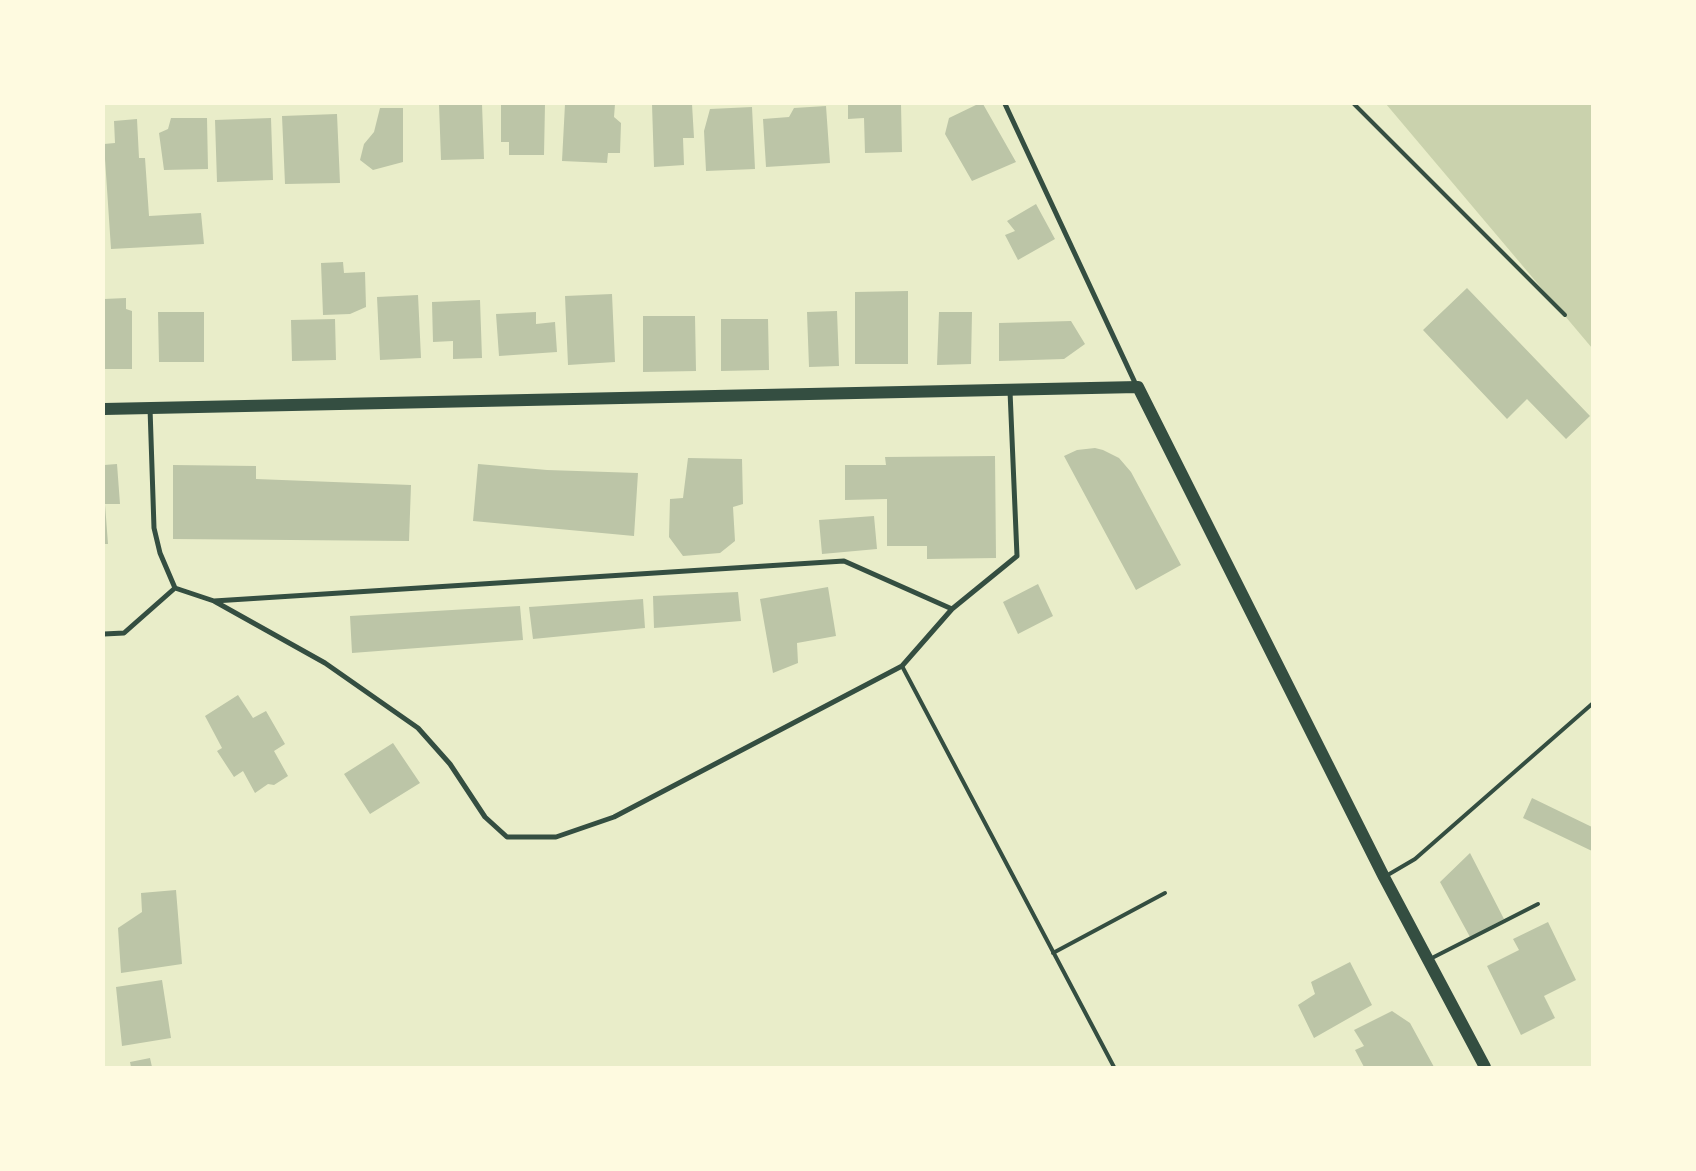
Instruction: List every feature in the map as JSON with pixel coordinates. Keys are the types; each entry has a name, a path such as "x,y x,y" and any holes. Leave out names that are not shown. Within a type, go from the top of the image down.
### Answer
{"main road":[{"path":"104,409 1138,387 1384,877 1485,1067"}],"street":[{"path":"1005,104 1138,387"},
{"path":"150,408 154,528 160,553 175,588 214,602 325,663 418,728 450,764 485,817 507,837 556,837 614,817 902,666 952,609 1017,556 1010,390"},
{"path":"214,602 844,561 952,609"},
{"path":"104,634 124,633 175,588"}],"lane":[{"path":"1354,104 1565,315"},
{"path":"902,666 1114,1067"},
{"path":"1384,877 1415,859 1592,704"},
{"path":"1053,953 1165,893"},
{"path":"1428,960 1538,904"}],"green space":[{"path":"1386,104 1592,104 1592,348"}],"building":[{"path":"439,104 482,104 484,159 441,160"},
{"path":"501,104 545,104 544,155 509,155 509,142 501,142"},
{"path":"565,104 615,104 614,117 621,123 620,153 608,153 607,163 562,161"},
{"path":"652,104 692,104 694,138 683,138 684,165 654,167"},
{"path":"848,104 901,104 902,152 865,153 864,118 848,119"},
{"path":"978,104 983,104 1016,162 972,181 945,134 949,118"},
{"path":"826,106 830,163 766,167 763,119 789,117 794,108"},
{"path":"752,107 755,169 706,171 704,131 710,109"},
{"path":"380,108 403,108 403,162 373,170 360,160 364,144 374,132"},
{"path":"337,114 340,183 285,184 282,116"},
{"path":"171,118 207,118 208,169 164,170 159,133 168,129"},
{"path":"271,118 273,180 217,182 215,120"},
{"path":"137,119 139,158 145,158 149,216 201,213 204,244 111,249 104,144 115,143 114,121"},
{"path":"1036,204 1055,239 1018,260 1005,235 1015,231 1007,221"},
{"path":"343,262 344,273 365,272 366,307 350,314 323,315 321,263"},
{"path":"1467,288 1590,416 1566,439 1527,399 1507,419 1423,330"},
{"path":"908,291 908,364 855,364 855,292"},
{"path":"612,294 615,362 568,365 565,296"},
{"path":"418,295 421,358 380,360 377,297"},
{"path":"126,298 126,309 132,311 132,369 104,369 104,299"},
{"path":"480,300 482,358 453,359 453,341 433,342 432,302"},
{"path":"837,311 839,366 809,367 807,312"},
{"path":"158,312 204,312 204,362 159,362"},
{"path":"536,312 536,324 555,322 557,352 499,356 496,314"},
{"path":"939,312 972,312 971,364 937,365"},
{"path":"643,316 695,316 696,371 643,372"},
{"path":"335,319 336,360 292,361 291,320"},
{"path":"721,319 768,319 769,370 721,371"},
{"path":"1071,321 1085,344 1064,359 999,361 999,323"},
{"path":"1095,448 1119,458 1131,472 1181,565 1136,590 1064,456 1077,450"},
{"path":"995,456 996,558 927,559 927,546 887,546 887,499 845,500 845,465 886,465 885,457"},
{"path":"688,458 742,459 743,504 733,507 735,541 720,553 683,556 669,537 670,499 683,498"},
{"path":"117,464 120,504 105,504 108,544 104,544 104,465"},
{"path":"478,464 547,470 638,473 634,536 473,521"},
{"path":"173,465 256,466 256,479 411,485 409,541 173,539"},
{"path":"874,516 877,549 822,554 819,520"},
{"path":"1038,584 1053,616 1018,634 1003,602"},
{"path":"828,587 836,636 797,643 798,663 773,673 760,599"},
{"path":"738,592 741,621 654,628 653,596"},
{"path":"643,599 645,628 533,639 529,607"},
{"path":"520,606 523,640 352,653 350,616"},
{"path":"238,695 253,718 266,711 285,744 274,751 288,776 274,785 268,784 255,793 243,771 234,777 217,751 222,748 205,716"},
{"path":"393,743 420,783 370,814 344,774"},
{"path":"1532,798 1592,827 1592,851 1523,818"},
{"path":"1470,853 1504,919 1470,937 1440,882"},
{"path":"176,890 182,964 121,973 118,928 142,912 141,893"},
{"path":"1548,922 1576,980 1544,996 1555,1018 1521,1035 1487,966 1519,950 1513,939"},
{"path":"1350,962 1372,1005 1314,1038 1298,1005 1315,994 1311,982"},
{"path":"162,980 171,1038 122,1046 116,987"},
{"path":"1392,1011 1410,1023 1434,1067 1364,1067 1355,1050 1364,1046 1354,1030"},
{"path":"150,1058 152,1067 131,1067 130,1062"}]}
